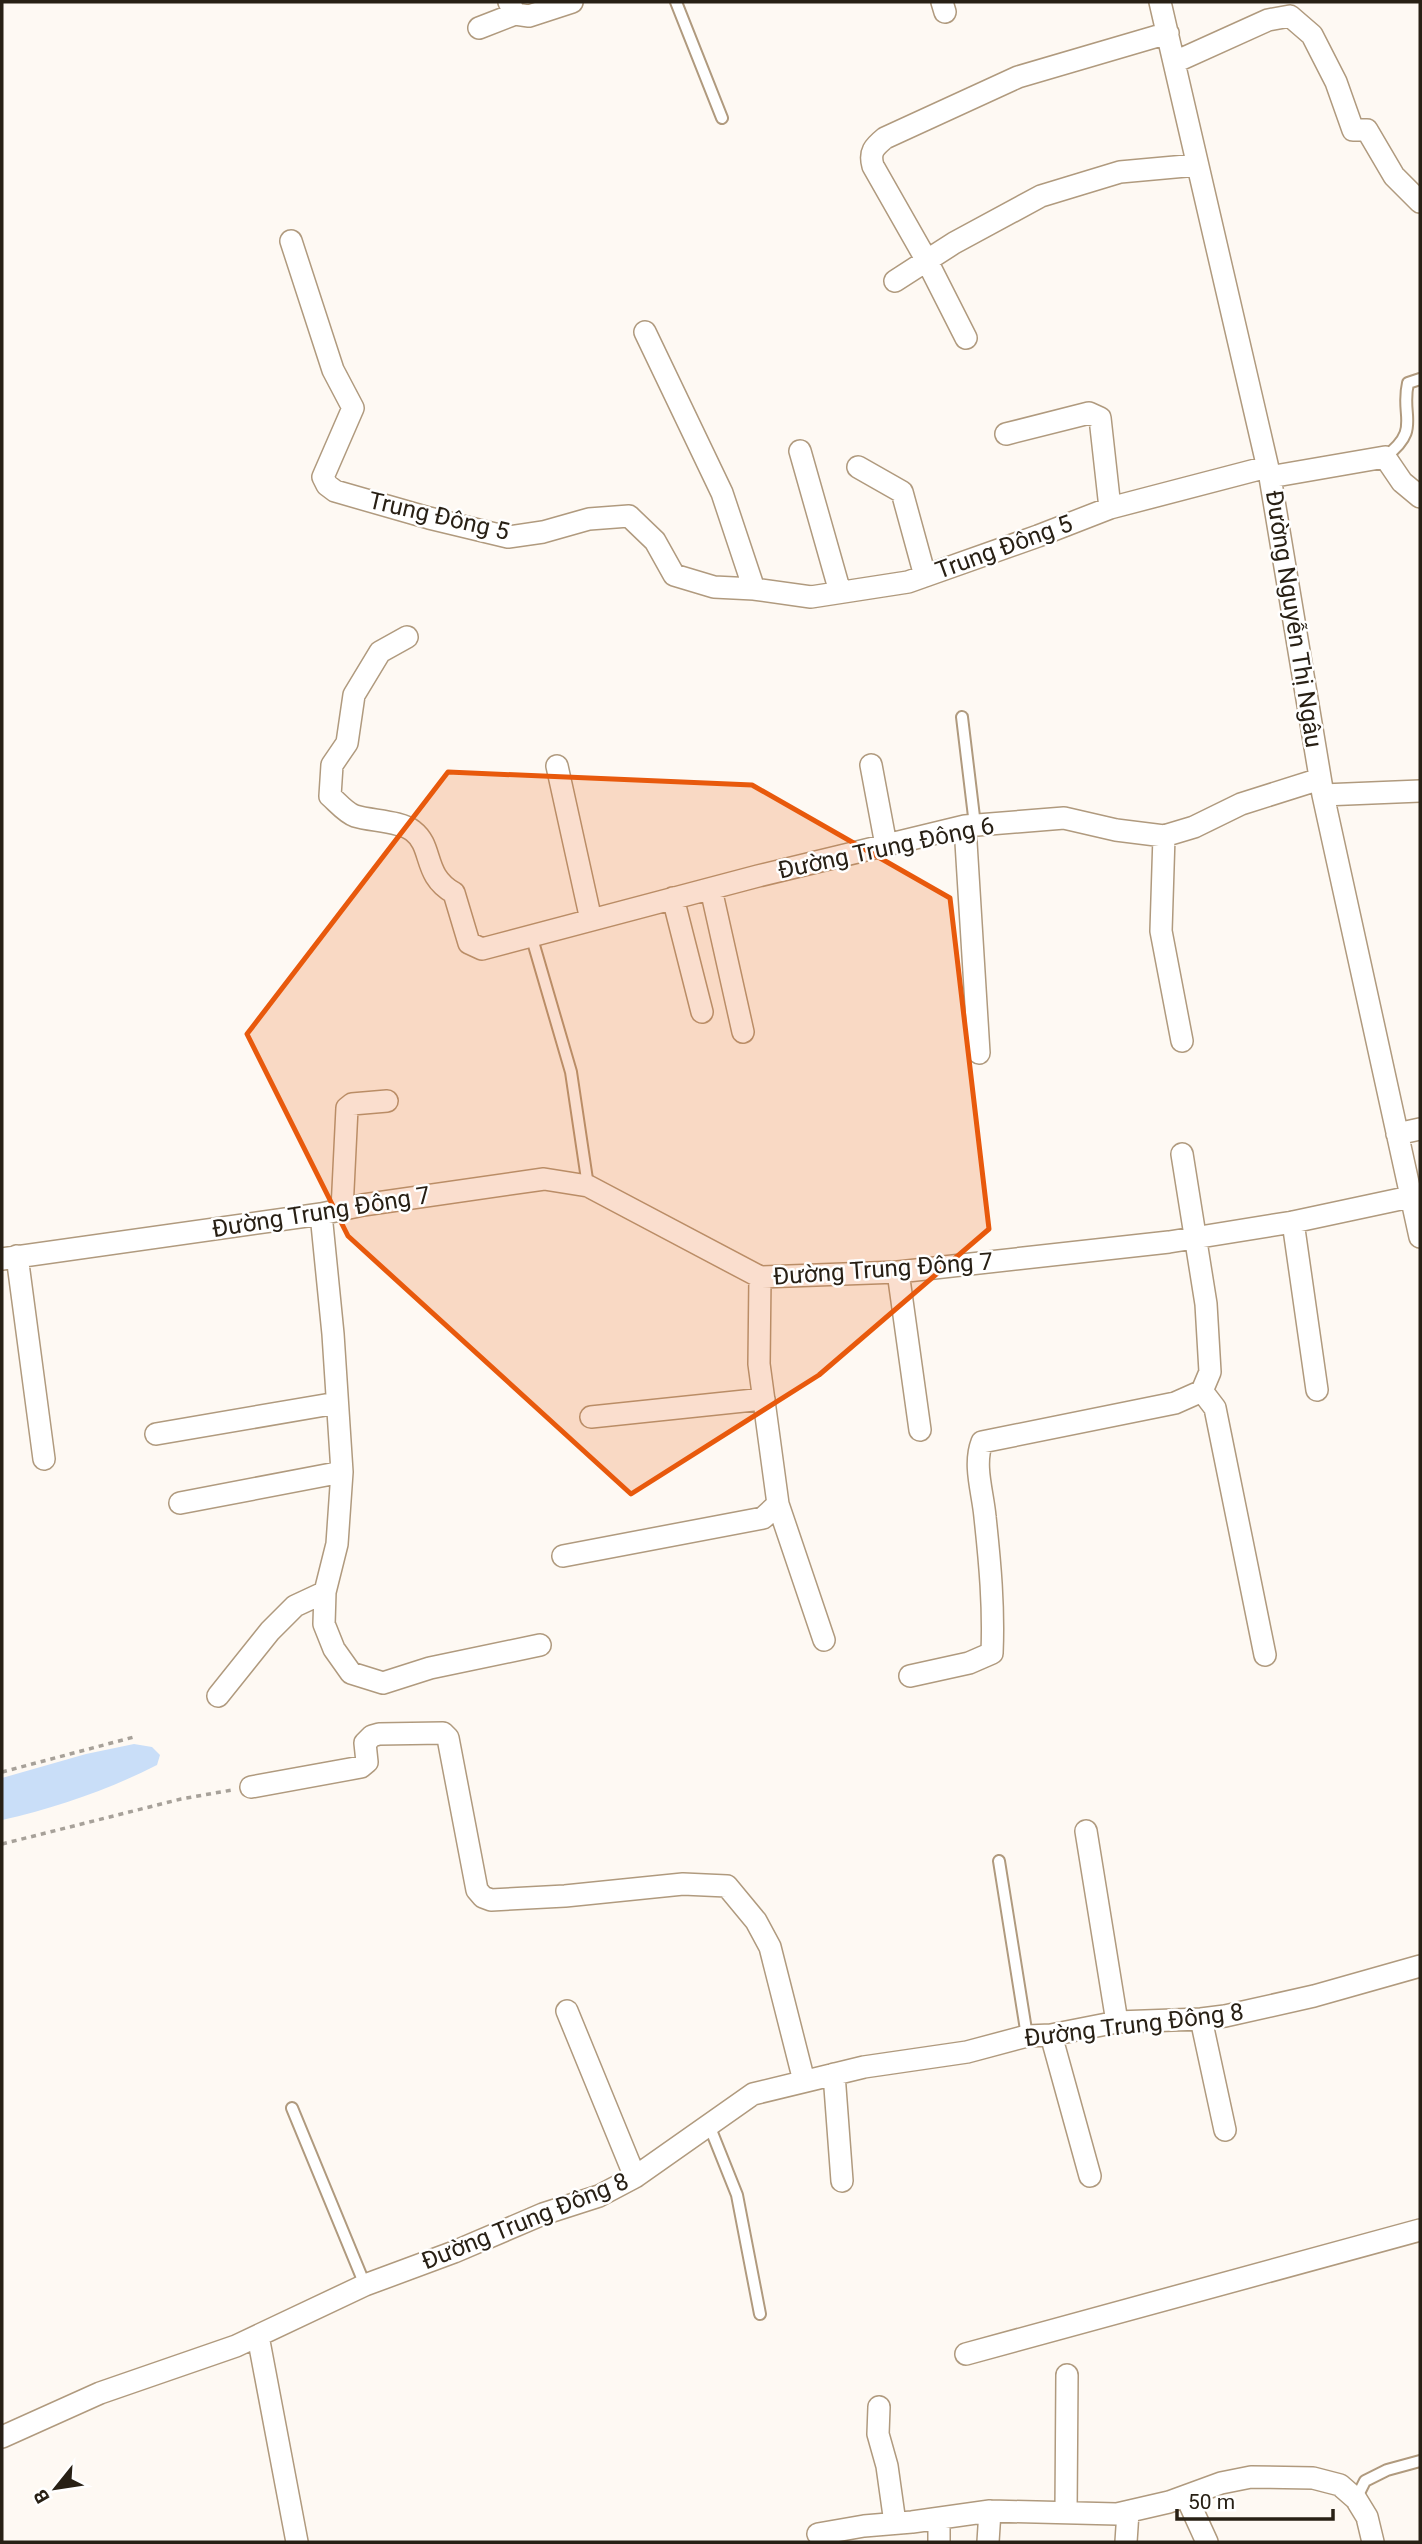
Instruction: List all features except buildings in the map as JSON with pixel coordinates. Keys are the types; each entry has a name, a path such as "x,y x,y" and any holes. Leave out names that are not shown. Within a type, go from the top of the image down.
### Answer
{"street":[{"path":"480,29 512,8 529,16 572,2"},
{"name":"Đường Nguyễn Thị Ngâu","path":"1160,2 1269,472 1321,787 1420,1237"},
{"path":"1175,62 1268,20 1295,2"},
{"path":"1268,20 1290,16 1312,35 1336,82 1353,131 1367,130 1394,176 1420,202"},
{"path":"966,338 927,261 873,166 870,156 874,147 884,138 1018,78 1168,33"},
{"path":"895,281 1041,196 1120,172 1197,165"},
{"name":"Trung Đông 5","path":"291,241 333,370 354,408 323,477 327,485 335,491 508,537 543,533 589,519 629,516 655,541 674,575 714,587 754,589 811,597 908,582 1110,508 1269,472 1385,457"},
{"path":"645,331 722,493 754,589"},
{"path":"1006,434 1089,413 1100,418 1110,508"},
{"path":"800,451 840,592"},
{"path":"1385,457 1402,482 1420,497"},
{"path":"858,467 902,492 925,576"},
{"name":"Đường Trung Đông 6","path":"407,637 380,652 354,695 347,743 332,765 330,796 352,816 412,829 421,840 428,863 441,885 454,893 469,943 482,949 673,898 970,826 1064,818 1116,830 1164,836 1194,827 1241,804 1321,787 1420,791"},
{"path":"871,765 886,845"},
{"path":"557,766 592,920"},
{"path":"970,826 979,1053"},
{"path":"1164,836 1161,931 1182,1041"},
{"path":"711,889 743,1032"},
{"path":"673,898 702,1012"},
{"path":"342,1209 347,1108 352,1104 387,1101"},
{"path":"1397,1134 1420,1129"},
{"path":"910,1676 969,1663 992,1653 993,1598 977,1455 982,1442 1175,1403 1202,1391 1210,1372 1206,1304 1182,1154"},
{"name":"Đường Trung Đông 7","path":"10,1257 321,1214 544,1179 588,1186 760,1277 898,1272 1194,1238 1293,1222 1410,1197"},
{"path":"321,1214 333,1334 342,1472 337,1544 326,1592 324,1624 334,1649 351,1673 383,1683 430,1668 540,1645"},
{"path":"1293,1222 1317,1390"},
{"path":"10,1257 44,1459"},
{"path":"898,1272 920,1430"},
{"path":"760,1277 759,1364 778,1504 824,1640"},
{"path":"1202,1391 1215,1408 1265,1656"},
{"path":"591,1417 764,1399"},
{"path":"156,1434 337,1403"},
{"path":"180,1503 342,1472"},
{"path":"563,1556 763,1518 778,1504"},
{"path":"218,1696 270,1631 295,1606 326,1592"},
{"path":"251,1787 361,1767 367,1762 365,1743 372,1736 379,1734 443,1733 448,1738 477,1890 483,1897 491,1900 565,1896 683,1884 727,1886 756,1921 770,1947 804,2081"},
{"path":"1086,1831 1117,2022"},
{"name":"Đường Trung Đông 8","path":"2,2437 100,2393 236,2346 365,2285 454,2252 543,2214 599,2196 635,2177 753,2094 834,2074 967,2052 1027,2036 1051,2035 1117,2022 1201,2019 1314,1996 1420,1966"},
{"path":"567,2011 635,2177"},
{"path":"1201,2019 1225,2130"},
{"path":"1051,2035 1090,2176"},
{"path":"834,2074 842,2181"},
{"path":"966,2354 1420,2230"},
{"path":"258,2336 297,2542"},
{"path":"1066,2512 1067,2375"},
{"path":"879,2407 878,2434 887,2466 895,2524"},
{"path":"818,2534 990,2511 1117,2514 1186,2496 1221,2483 1251,2477 1313,2478 1340,2485 1356,2499 1367,2517 1373,2542"},
{"path":"1186,2496 1208,2542"},
{"path":"988,2542 990,2511"},
{"path":"1126,2542 1128,2512"},
{"path":"939,2519 939,2542"}],"lane":[{"path":"676,2 722,118"},
{"path":"1385,457 1401,445 1408,424 1408,383 1420,379"},
{"path":"962,717 970,826"},
{"path":"531,935 571,1072 588,1186"},
{"path":"999,1861 1027,2036"},
{"path":"292,2108 365,2285"},
{"path":"709,2125 737,2195 760,2314"},
{"path":"1356,2499 1365,2481 1387,2470 1420,2461"}],"path":[{"path":"2,1772 134,1737"},
{"path":"2,1844 181,1799 251,1787"}],"highlighted area":[{"path":"448,772 752,785 950,898 989,1229 819,1375 631,1494 348,1236 247,1034"}],"water":[{"path":"134,1744 152,1747 160,1755 157,1765 81,1797 2,1820 2,1778 86,1754"}]}
